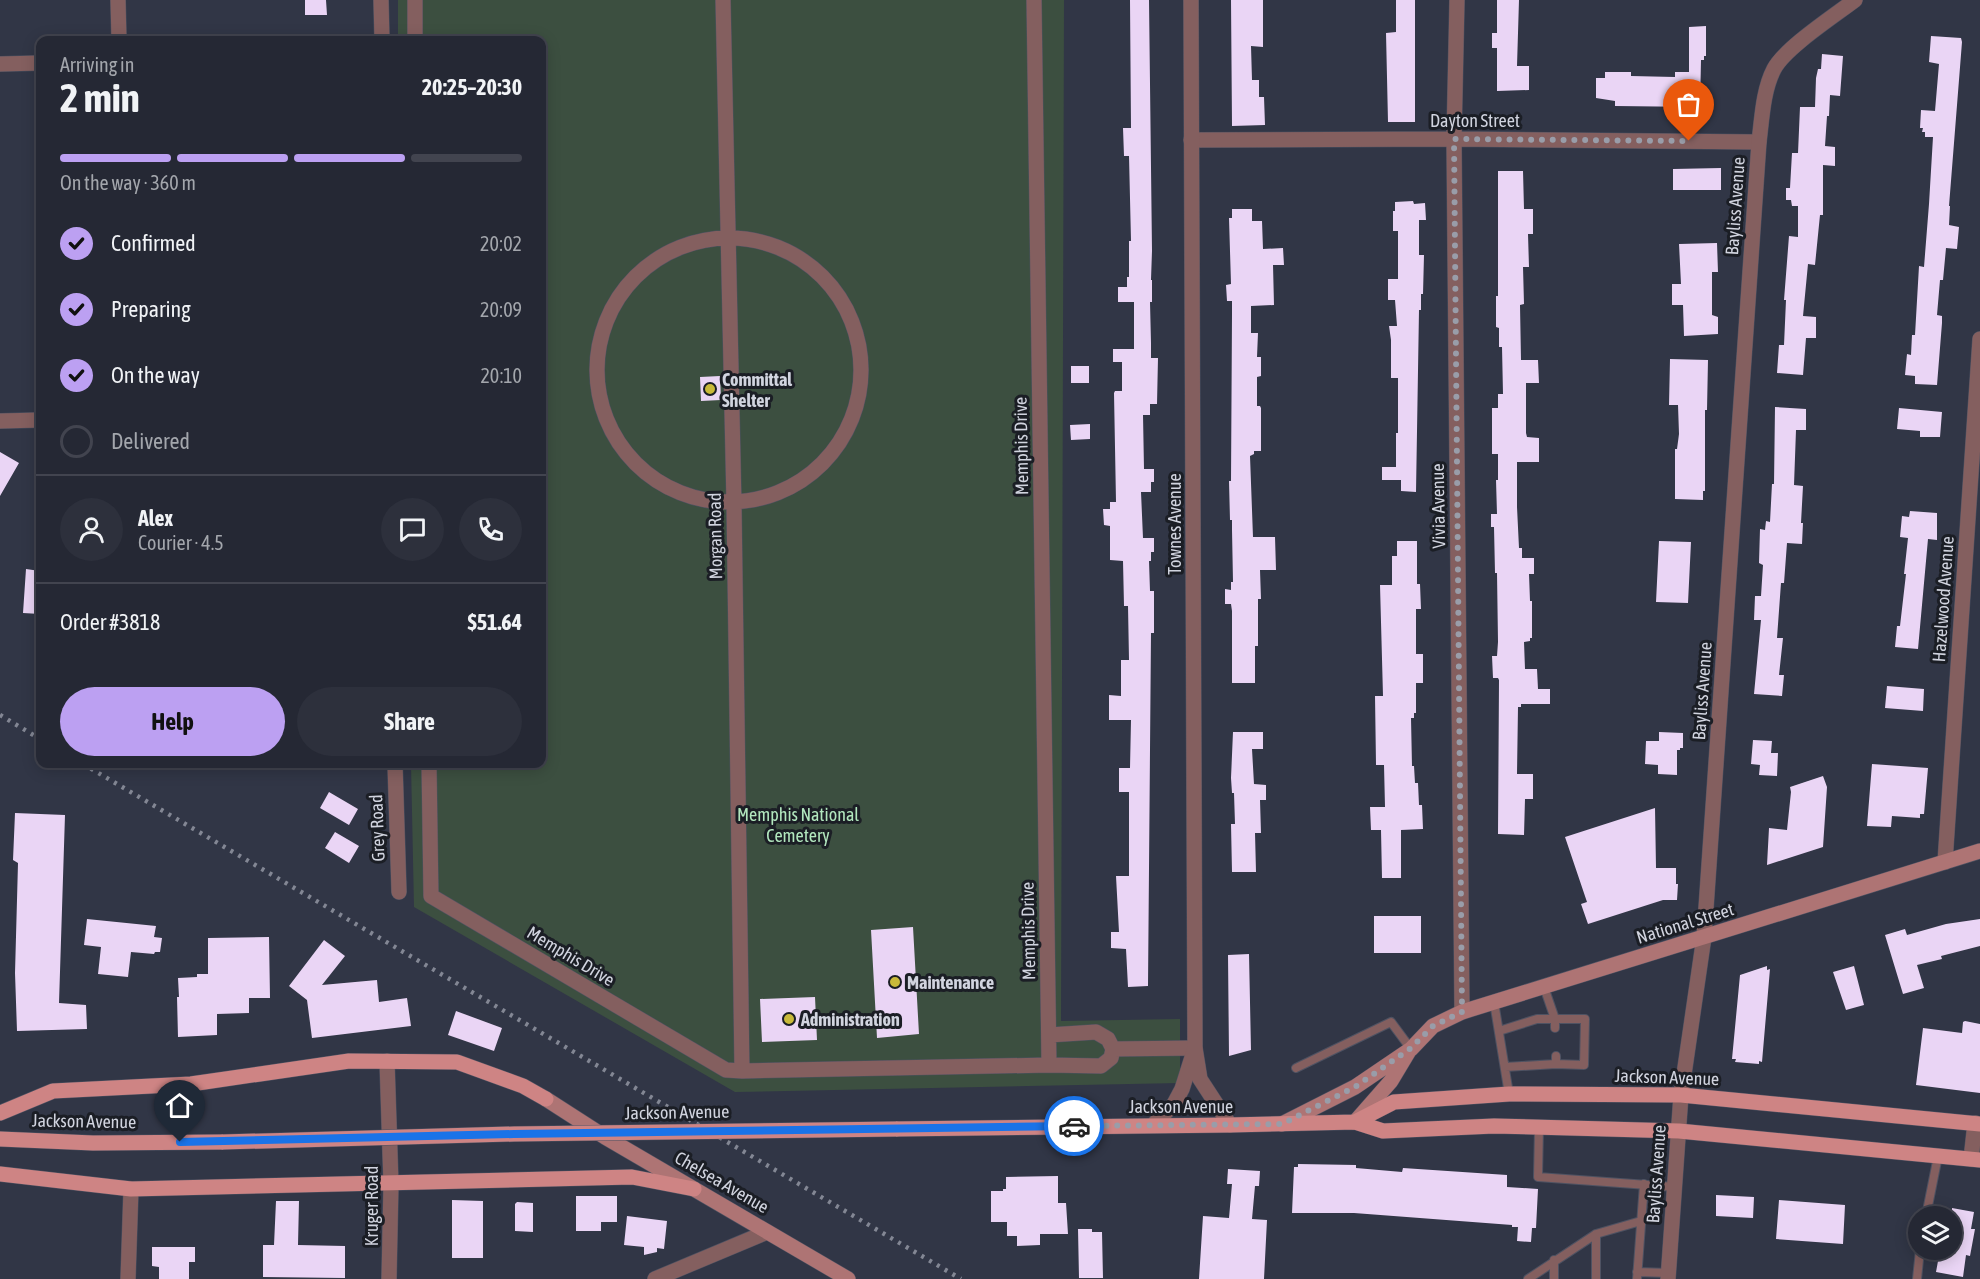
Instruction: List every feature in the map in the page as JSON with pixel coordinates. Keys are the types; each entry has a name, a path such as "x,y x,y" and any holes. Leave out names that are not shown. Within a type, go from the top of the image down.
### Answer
{"main road":[{"name":"National Street","path":"1282,1124 1355,1087 1411,1048 1433,1026 1462,1012 1980,851"},
{"name":"National Street","path":"1355,1122 1391,1081 1411,1048"},
{"path":"0,1113 53,1091 191,1084 349,1061 387,1061"},
{"name":"Chelsea Avenue","path":"387,1061 457,1062 523,1086 848,1279"},
{"name":"Jackson Avenue","path":"1355,1122 1394,1102 1509,1094 1681,1095 1978,1124"},
{"name":"Jackson Avenue","path":"0,1139 93,1143 223,1142 514,1134 1355,1122 1383,1131 1494,1126 1679,1131 1976,1160"},
{"path":"0,1174 132,1189 632,1177 694,1189"}],"street":[{"path":"118,0 119,36"},
{"path":"381,0 382,36"},
{"path":"415,0 416,36"},
{"name":"Morgan Road","path":"723,0 734,504 742,1071"},
{"name":"Memphis Drive","path":"429,768 431,896 726,1070 1049,1065 1034,0"},
{"name":"Townes Avenue","path":"1191,0 1196,1048 1200,1079 1230,1125"},
{"name":"Vivia Avenue","path":"1457,0 1454,139 1462,1012"},
{"name":"Bayliss Avenue","path":"1669,1276 1681,1095 1704,937 1759,142 1764,104 1774,68 1783,58 1855,0"},
{"path":"0,64 36,63"},
{"name":"Dayton Street","path":"1191,140 1454,139 1759,142"},
{"path":"728,237 773,244 813,267 844,302 860,345 861,356 861,391 846,435 818,470 779,494 734,504 692,498 654,480 624,451 603,414 596,373 602,331 620,293 650,263 687,243 728,237"},
{"name":"Hazelwood Avenue","path":"1945,862 1980,339"},
{"path":"0,421 36,420"},
{"name":"Grey Road","path":"395,768 399,892"},
{"path":"1048,1035 1096,1032 1107,1039 1113,1049 1111,1058 1101,1066 1049,1065"},
{"path":"1113,1049 1196,1048"},
{"name":"Townes Avenue","path":"1153,1125 1174,1104 1182,1089 1196,1048"},
{"name":"Kruger Road","path":"387,1061 391,1184 389,1279"},
{"path":"1976,1160 1978,1124"},
{"path":"128,1279 132,1189"},
{"path":"655,1279 767,1232"}],"lane":[{"path":"1544,987 1555,1023"},
{"path":"1494,1002 1509,1094"},
{"path":"1499,1031 1537,1019 1555,1023 1585,1019 1584,1065 1556,1060 1505,1067"},
{"path":"1296,1068 1391,1022 1411,1048"},
{"path":"1539,1127 1538,1177 1675,1187"},
{"path":"1928,1206 1938,1156"},
{"path":"1644,1184 1637,1276 1669,1276"},
{"path":"1528,1279 1596,1234 1641,1221"},
{"path":"1596,1234 1596,1279"},
{"path":"1554,1260 1554,1279"},
{"path":"1917,1279 1919,1260"}],"green space":[{"name":"Memphis National Cemetery","path":"398,0 1064,0 1061,1021 1180,1019 1180,1083 735,1092 414,907 411,768 546,768 546,36 398,36"}],"building":[{"path":"305,0 326,0 327,15 305,15"},
{"path":"1130,0 1149,0 1151,358 1158,358 1157,404 1150,404 1150,415 1143,415 1144,469 1154,469 1154,482 1151,482 1151,492 1141,492 1143,538 1154,538 1154,552 1151,552 1151,561 1149,561 1150,591 1154,591 1154,633 1151,633 1148,986 1128,987 1126,949 1111,948 1111,932 1119,932 1116,876 1129,876 1129,792 1119,792 1119,768 1130,768 1131,720 1109,720 1109,695 1121,696 1121,660 1129,660 1128,606 1124,606 1123,561 1110,560 1110,526 1104,525 1103,509 1110,509 1110,502 1116,502 1114,393 1122,391 1122,362 1113,362 1113,349 1134,349 1134,302 1118,302 1118,287 1127,287 1129,241 1131,241 1129,156 1124,156 1123,128 1131,128"},
{"path":"1231,0 1263,0 1263,47 1251,46 1252,80 1259,80 1259,97 1264,97 1265,125 1232,126"},
{"path":"1396,0 1415,0 1415,122 1388,122 1386,33 1396,32"},
{"path":"1497,0 1519,0 1517,66 1529,66 1529,90 1497,91 1497,48 1492,48 1492,33 1497,33"},
{"path":"1706,26 1706,56 1704,60 1701,60 1700,107 1615,106 1615,101 1596,98 1596,78 1605,78 1605,72 1631,72 1631,76 1675,77 1675,72 1689,72 1689,27"},
{"path":"1931,36 1961,38 1962,42 1949,206 1949,225 1959,227 1957,249 1946,248 1943,280 1940,280 1937,315 1942,316 1942,323 1937,385 1915,384 1915,376 1905,375 1907,354 1911,355 1912,335 1915,335 1919,266 1924,267 1929,204 1933,137 1925,137 1925,132 1922,132 1923,128 1920,128 1921,110 1935,111 1939,64 1929,62"},
{"path":"1822,54 1843,56 1840,96 1830,95 1829,116 1827,116 1825,146 1835,147 1835,166 1823,165 1823,215 1820,215 1815,265 1808,264 1803,316 1816,317 1816,338 1806,338 1803,375 1777,373 1779,345 1784,345 1786,300 1784,300 1789,236 1798,237 1798,206 1792,206 1791,200 1786,200 1786,188 1790,188 1792,153 1798,153 1800,107 1815,107 1816,78 1818,69 1821,69"},
{"path":"1721,168 1721,190 1673,190 1673,169"},
{"path":"1498,171 1523,171 1524,209 1533,209 1533,234 1528,234 1529,267 1523,267 1524,304 1520,305 1521,360 1538,360 1539,383 1526,383 1526,433 1527,437 1539,438 1539,462 1517,462 1517,507 1519,548 1522,548 1522,558 1534,558 1534,574 1529,574 1532,638 1524,642 1525,669 1537,669 1538,689 1550,689 1550,704 1521,704 1521,707 1518,707 1517,774 1533,774 1533,799 1525,799 1524,835 1498,834 1499,680 1493,678 1492,656 1497,656 1498,642 1497,573 1495,573 1494,527 1491,527 1491,514 1497,514 1496,480 1498,480 1498,454 1492,454 1492,408 1498,408 1498,394 1503,394 1502,347 1499,347 1499,328 1496,327"},
{"path":"1413,201 1414,204 1425,203 1426,220 1419,220 1419,255 1424,255 1423,294 1421,294 1421,310 1419,310 1416,492 1401,491 1401,480 1382,480 1382,467 1396,467 1396,433 1398,433 1398,378 1391,378 1389,326 1397,326 1395,300 1388,300 1388,279 1398,279 1398,231 1393,231 1393,211 1395,211 1395,202"},
{"path":"1232,209 1252,209 1252,221 1262,221 1263,249 1283,248 1284,265 1273,265 1274,305 1251,306 1251,333 1258,333 1257,357 1261,357 1261,376 1257,377 1257,406 1261,408 1261,451 1254,451 1254,454 1250,456 1253,537 1275,537 1276,570 1260,570 1261,599 1258,599 1255,683 1232,683 1232,611 1231,604 1225,604 1225,589 1231,590 1231,582 1233,582 1229,481 1231,481 1232,301 1227,301 1226,285 1231,284 1229,218 1232,218"},
{"path":"1717,243 1718,272 1712,272 1712,315 1718,317 1718,334 1684,336 1683,305 1672,305 1672,284 1681,284 1679,244"},
{"path":"1670,359 1708,360 1703,500 1675,499 1675,449 1677,449 1679,434 1678,405 1669,405"},
{"path":"1071,366 1089,366 1089,383 1071,383"},
{"name":"Committal Shelter","path":"720,376 721,400 701,401 700,377"},
{"path":"1775,407 1806,409 1806,430 1796,430 1794,485 1803,486 1802,544 1787,543 1784,583 1781,583 1777,638 1783,638 1779,675 1784,675 1782,696 1754,694 1761,620 1754,620 1755,596 1761,596 1763,565 1759,563 1760,529 1765,530 1766,521 1770,522 1772,484 1774,484"},
{"path":"1899,408 1942,412 1940,437 1920,437 1920,431 1897,429"},
{"path":"1090,424 1090,439 1071,440 1070,425"},
{"path":"0,452 19,463 0,496"},
{"path":"1910,511 1937,513 1937,540 1928,539 1918,649 1895,647 1897,626 1900,626 1908,538 1900,537 1902,516 1909,517"},
{"path":"1397,541 1417,541 1417,584 1420,584 1421,609 1416,609 1416,654 1423,654 1423,683 1416,683 1416,713 1414,713 1414,718 1411,718 1412,766 1414,766 1415,783 1418,783 1419,805 1422,805 1423,829 1401,830 1401,878 1382,878 1381,830 1371,830 1370,807 1385,807 1384,765 1376,765 1375,696 1383,696 1380,585 1392,585 1392,556 1397,556"},
{"path":"1659,541 1691,542 1688,603 1656,602"},
{"path":"26,569 36,570 36,614 23,613"},
{"path":"1887,686 1924,689 1923,711 1885,708"},
{"path":"1233,732 1263,732 1263,749 1252,749 1254,784 1266,785 1266,800 1260,800 1261,833 1255,833 1256,872 1232,872 1231,824 1235,824 1231,778"},
{"path":"1659,732 1683,733 1683,748 1677,750 1677,775 1658,774 1658,765 1645,764 1646,741 1659,741"},
{"path":"1753,740 1772,741 1771,753 1778,753 1777,776 1759,775 1760,765 1751,764"},
{"path":"1872,764 1928,768 1924,814 1920,814 1920,818 1892,816 1891,827 1867,826"},
{"path":"1823,776 1827,787 1823,847 1767,865 1769,828 1787,830 1790,787"},
{"path":"329,792 358,809 349,825 320,808"},
{"path":"1655,808 1656,868 1676,868 1677,900 1663,900 1588,924 1581,904 1587,902 1565,837"},
{"path":"15,813 65,815 59,1003 86,1005 87,1029 17,1031 15,973 18,863 13,860"},
{"path":"335,832 359,846 349,863 325,848"},
{"path":"1374,916 1421,916 1421,953 1374,953"},
{"path":"87,919 156,926 154,937 162,938 160,952 154,954 131,952 128,977 98,974 101,947 84,945"},
{"path":"1980,919 1980,946 1917,965 1924,988 1903,994 1885,935 1905,929 1907,935 1946,924"},
{"name":"Maintenance","path":"913,927 919,1034 877,1038 871,930"},
{"path":"269,937 270,998 249,998 249,1013 217,1014 217,1035 178,1037 178,978 208,974 208,938"},
{"path":"324,940 345,956 322,985 377,980 379,1002 407,998 411,1026 312,1038 307,1000 289,986"},
{"path":"1249,954 1251,1050 1229,1056 1228,955"},
{"path":"1767,966 1767,970 1770,969 1762,1062 1759,1061 1759,1064 1735,1062 1736,1059 1732,1059 1740,975"},
{"path":"1854,966 1864,1005 1846,1010 1833,972"},
{"name":"Administration","path":"815,997 817,1040 762,1042 760,999"},
{"path":"456,1011 502,1028 494,1051 448,1035"},
{"path":"1965,1021 1980,1024 1980,1093 1916,1085 1923,1028 1962,1033"},
{"path":"1298,1164 1356,1165 1356,1168 1402,1172 1403,1168 1507,1175 1507,1187 1538,1189 1536,1228 1532,1228 1531,1242 1517,1241 1518,1227 1512,1227 1512,1225 1354,1213 1292,1213 1294,1167 1298,1167"},
{"path":"1228,1169 1260,1171 1259,1186 1255,1186 1252,1219 1267,1220 1264,1279 1199,1279 1203,1216 1229,1218 1232,1184 1227,1184"},
{"path":"1058,1176 1058,1203 1066,1203 1068,1234 1040,1234 1040,1245 1017,1246 1017,1236 1007,1236 1007,1222 991,1222 991,1191 1006,1189 1006,1177"},
{"path":"1716,1195 1754,1197 1753,1218 1716,1216"},
{"path":"576,1196 617,1196 617,1222 601,1222 601,1231 576,1231"},
{"path":"452,1200 483,1201 483,1258 452,1258"},
{"path":"1779,1200 1845,1205 1843,1244 1776,1239"},
{"path":"276,1201 299,1201 298,1245 345,1246 345,1278 263,1277 263,1245 274,1245"},
{"path":"517,1202 533,1203 533,1232 515,1231 515,1204"},
{"path":"1962,1210 1974,1212 1971,1229 1975,1229 1970,1256 1966,1255 1963,1277 1936,1272 1938,1260 1962,1260"},
{"path":"627,1216 667,1221 664,1249 657,1248 657,1252 644,1255 644,1247 624,1245"},
{"path":"1078,1229 1102,1232 1103,1278 1079,1278"},
{"path":"152,1247 195,1247 195,1262 189,1262 189,1279 159,1279 159,1267 152,1266"}],"railway":[{"path":"0,715 36,737"},
{"path":"90,768 961,1279"}],"way so far":[{"path":"1074,1126 1282,1124 1355,1087 1411,1048 1433,1026 1462,1012 1454,139 1689,141"}],"place":[{"name":"Committal Shelter","path":"710,389"},
{"name":"Maintenance","path":"895,982"},
{"name":"Administration","path":"789,1019"}],"route":[{"path":"180,1142 514,1134 1074,1126"}]}
